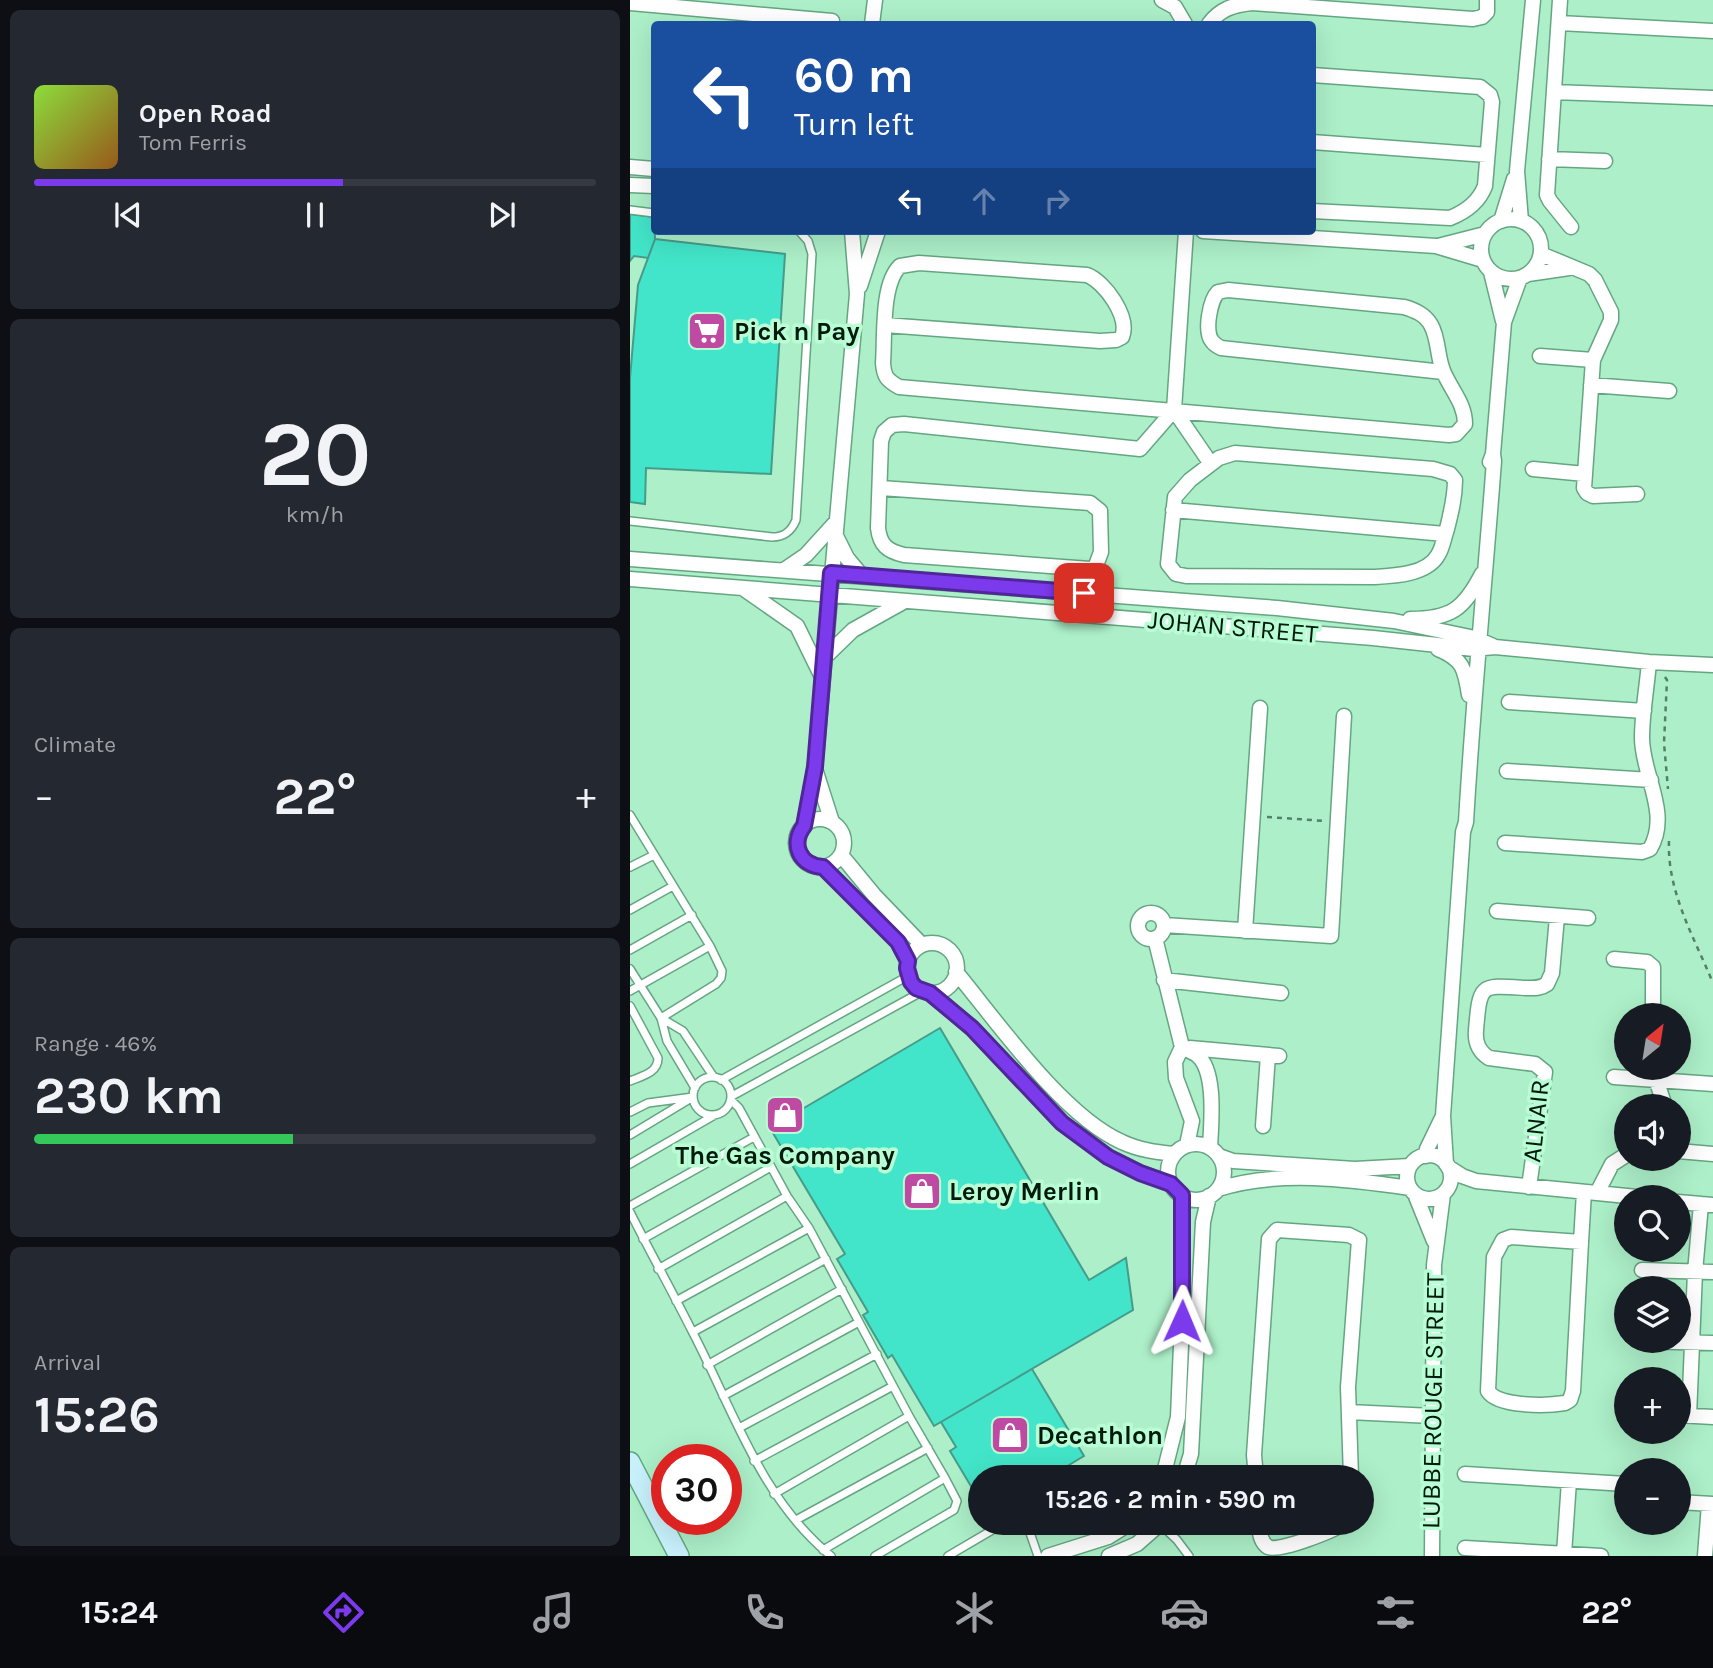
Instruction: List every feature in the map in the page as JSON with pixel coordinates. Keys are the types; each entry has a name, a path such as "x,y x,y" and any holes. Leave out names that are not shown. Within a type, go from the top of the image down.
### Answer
{"main road":[{"path":"630,1462 679,1556"}],"street":[{"path":"873,21 875,0"},
{"path":"1162,0 1175,7 1183,21"},
{"path":"1211,21 1216,15 1237,4 1252,3 1473,19 1482,17 1487,12 1487,0"},
{"path":"1521,221 1517,171 1533,0"},
{"path":"1560,0 1547,195 1572,227"},
{"path":"630,3 821,21"},
{"path":"1559,23 1713,31"},
{"path":"1316,75 1480,87 1490,95 1492,102 1483,193 1463,213 1450,218 1316,211"},
{"path":"1554,92 1713,98"},
{"path":"1316,142 1487,155"},
{"path":"1549,159 1605,162"},
{"path":"630,167 651,169"},
{"path":"1265,235 1436,246 1485,234 1501,221 1517,171"},
{"path":"630,185 651,186"},
{"path":"1464,832 1461,818 1469,696 1477,644 1493,474 1504,322 1524,276 1535,268 1541,254 1541,241 1536,232 1521,221 1501,221"},
{"path":"1485,234 1482,244 1504,322"},
{"path":"815,767 832,822 842,833 844,840 841,855 830,865 823,867 809,864 799,853 797,839 804,826 815,767 857,294 852,235"},
{"path":"857,294 877,235"},
{"path":"881,488 1090,503 1100,511 1101,552 1095,568 904,555 893,552 879,540 877,528 881,488 881,441 884,432 892,425 904,424 1140,449 1174,410 1186,235"},
{"path":"1436,246 1487,266 1500,277 1524,276 1569,268"},
{"path":"1541,254 1569,268 1583,271 1595,280 1611,312 1611,320 1593,360 1584,488 1592,496 1637,494"},
{"path":"885,325 1100,341 1122,337 1125,330 1124,321 1104,285 1087,275 919,263 900,266 894,272 887,292 885,325 884,374 888,381 899,387 1456,434 1465,424 1465,415 1443,372 1432,325 1425,317 1404,307 1228,290 1218,292 1210,304 1209,333 1211,341 1221,348 1443,372"},
{"path":"1541,356 1593,360"},
{"path":"1591,385 1669,391"},
{"path":"1174,410 1211,464"},
{"path":"1235,453 1441,471 1450,474 1455,480 1445,534 1437,558 1430,564 1400,575 1373,577 1176,574 1168,564 1173,510 1175,497 1181,488 1219,458 1235,453"},
{"path":"1445,1192 1450,1182 1443,1116 1490,461 1493,454"},
{"path":"1533,469 1585,474"},
{"path":"1173,510 1445,534"},
{"path":"784,570 806,555 835,527"},
{"path":"835,527 848,558 862,576"},
{"name":"JOHAN STREET","path":"630,559 1277,608 1381,619 1419,619 1450,613 1463,604 1482,573"},
{"name":"JOHAN STREET","path":"630,579 1417,642 1477,644"},
{"path":"742,588 797,626 822,677"},
{"path":"823,659 853,629 906,601"},
{"name":"JOHAN STREET","path":"1381,619 1477,644"},
{"name":"JOHAN STREET","path":"1417,642 1456,658 1465,674 1469,696"},
{"path":"1477,644 1652,663 1713,665"},
{"path":"1505,843 1647,851 1653,844 1657,821 1656,802 1642,740 1652,663"},
{"path":"1509,702 1644,711"},
{"path":"1245,931 1260,708"},
{"path":"1164,925 1331,936 1344,716"},
{"path":"1507,771 1650,780"},
{"path":"804,826 818,820 832,822"},
{"path":"841,855 874,895 922,945"},
{"path":"823,867 898,942 911,982 972,1028 1062,1123 1108,1157 1140,1173 1171,1184 1182,1195 1197,1199 1244,1181 1278,1178 1372,1183 1412,1191 1429,1199 1476,1181"},
{"path":"1497,911 1588,918"},
{"path":"1153,913 1160,917 1164,925 1155,938 1146,938 1140,933 1139,920 1144,914 1153,913"},
{"name":"ALNAIR","path":"1529,1187 1545,1072 1535,1064 1489,1058 1483,1054 1478,1048 1476,1035 1479,999 1482,992 1492,986 1537,988 1547,984 1552,973 1557,916"},
{"path":"1155,938 1182,1047 1175,1062 1176,1077 1192,1121 1187,1145"},
{"path":"908,968 916,949 922,945 937,944 944,947 954,958 956,972 1065,1101 1119,1141 1142,1150 1174,1154"},
{"path":"1614,959 1647,962 1653,967 1653,1003"},
{"path":"927,992 938,992 950,985 956,972"},
{"path":"1164,980 1281,993"},
{"path":"1182,1047 1273,1056 1263,1126"},
{"path":"1182,1047 1199,1056 1209,1079 1215,1152 1224,1167 1224,1175 1203,1222 1191,1454 1188,1465"},
{"path":"1690,1080 1713,1084"},
{"path":"1426,1156 1443,1116"},
{"path":"1171,1184 1168,1168 1174,1154 1187,1145 1195,1144 1233,1161 1338,1168 1410,1166"},
{"path":"1691,1152 1713,1154"},
{"path":"1412,1191 1407,1181 1410,1166 1426,1156 1436,1157 1462,1176 1476,1181 1614,1194"},
{"path":"1581,1241 1511,1237 1503,1240 1497,1248 1494,1257 1487,1384 1491,1396 1497,1400 1560,1404 1572,1396 1581,1241 1591,1192 1614,1163"},
{"name":"LUBBE ROUGE STREET","path":"1412,1191 1428,1223 1435,1246"},
{"name":"LUBBE ROUGE STREET","path":"1432,1556 1435,1246 1445,1192"},
{"path":"1166,1465 1178,1418 1182,1321 1182,1195"},
{"path":"1689,1367 1695,1272 1707,1205"},
{"path":"1255,1465 1269,1239 1277,1230 1349,1235 1359,1240 1348,1387 1351,1465"},
{"path":"1643,1270 1713,1272"},
{"path":"1692,1342 1713,1343"},
{"path":"1349,1412 1432,1416"},
{"path":"1691,1415 1713,1417"},
{"path":"1465,1474 1614,1483"},
{"path":"1564,1554 1569,1481"},
{"path":"1691,1503 1711,1504 1705,1556"},
{"path":"1048,1556 1111,1535"},
{"path":"1109,1556 1137,1544 1147,1535"},
{"path":"1261,1535 1266,1545 1278,1549 1313,1535"},
{"path":"1465,1548 1522,1554 1601,1556"}],"lane":[{"path":"630,210 651,212"},
{"path":"630,521 772,537 784,535 793,527 796,520 812,254 808,241 803,235"},
{"path":"630,815 634,829 692,915 722,971 716,984 661,1018"},
{"path":"630,867 654,855"},
{"path":"630,910 673,886"},
{"path":"630,950 692,915"},
{"path":"630,991 710,946"},
{"path":"721,1080 908,968"},
{"path":"630,969 661,1018 667,1041 695,1088"},
{"path":"630,1164 713,1115 723,1112 732,1098 927,992"},
{"path":"630,1006 658,1058 658,1065 654,1070 630,1081"},
{"path":"661,1018 683,1031 713,1076 728,1086 732,1098 787,1196 809,1228 957,1501 954,1510 875,1556"},
{"path":"713,1076 702,1080 695,1088 693,1097 696,1107 713,1115"},
{"path":"630,1112 648,1102 693,1097"},
{"path":"630,1135 693,1097"},
{"path":"630,1206 754,1137"},
{"path":"643,1239 771,1167"},
{"path":"659,1269 787,1196"},
{"path":"630,1212 693,1332 754,1461 774,1493 831,1556"},
{"path":"676,1301 809,1228"},
{"path":"693,1332 826,1259"},
{"path":"707,1364 842,1289"},
{"path":"723,1396 859,1322"},
{"path":"738,1428 877,1354"},
{"path":"754,1461 893,1386"},
{"path":"774,1493 909,1416"},
{"path":"796,1520 928,1448"},
{"path":"823,1550 945,1478"},
{"path":"948,1556 984,1535"},
{"path":"1031,1535 1038,1556"},
{"path":"1171,1535 1189,1556"}],"path":[{"path":"1652,663 1667,680 1664,743 1668,795"},
{"path":"1253,816 1338,822"},
{"path":"1670,833 1669,859 1673,888 1713,983"}],"building":[{"path":"630,214 651,217 651,235 655,235 655,239 648,258 634,256 630,261"},
{"name":"Pick n Pay","path":"655,239 785,254 771,474 646,468 645,504 630,502 630,378 638,285"},
{"name":"Leroy Merlin","path":"940,1028 1089,1280 1126,1258 1133,1310 934,1426 892,1355 888,1358 863,1315 868,1312 837,1259 845,1254 770,1128"},
{"name":"Decathlon","path":"1032,1369 1084,1456 1069,1465 968,1465 968,1481 950,1451 956,1447 941,1422"}],"place":[{"name":"Pick n Pay","path":"707,331"},
{"name":"The Gas Company","path":"785,1115"},
{"name":"Leroy Merlin","path":"922,1191"},
{"name":"Decathlon","path":"1010,1435"}],"route":[{"path":"1084,593 831,573 815,767 804,826 797,839 797,846 803,859 809,864 823,867 845,886 898,942 908,961 908,976 916,988 930,993 972,1028 1062,1123 1091,1147 1140,1173 1171,1184 1182,1195 1182,1321"}]}
